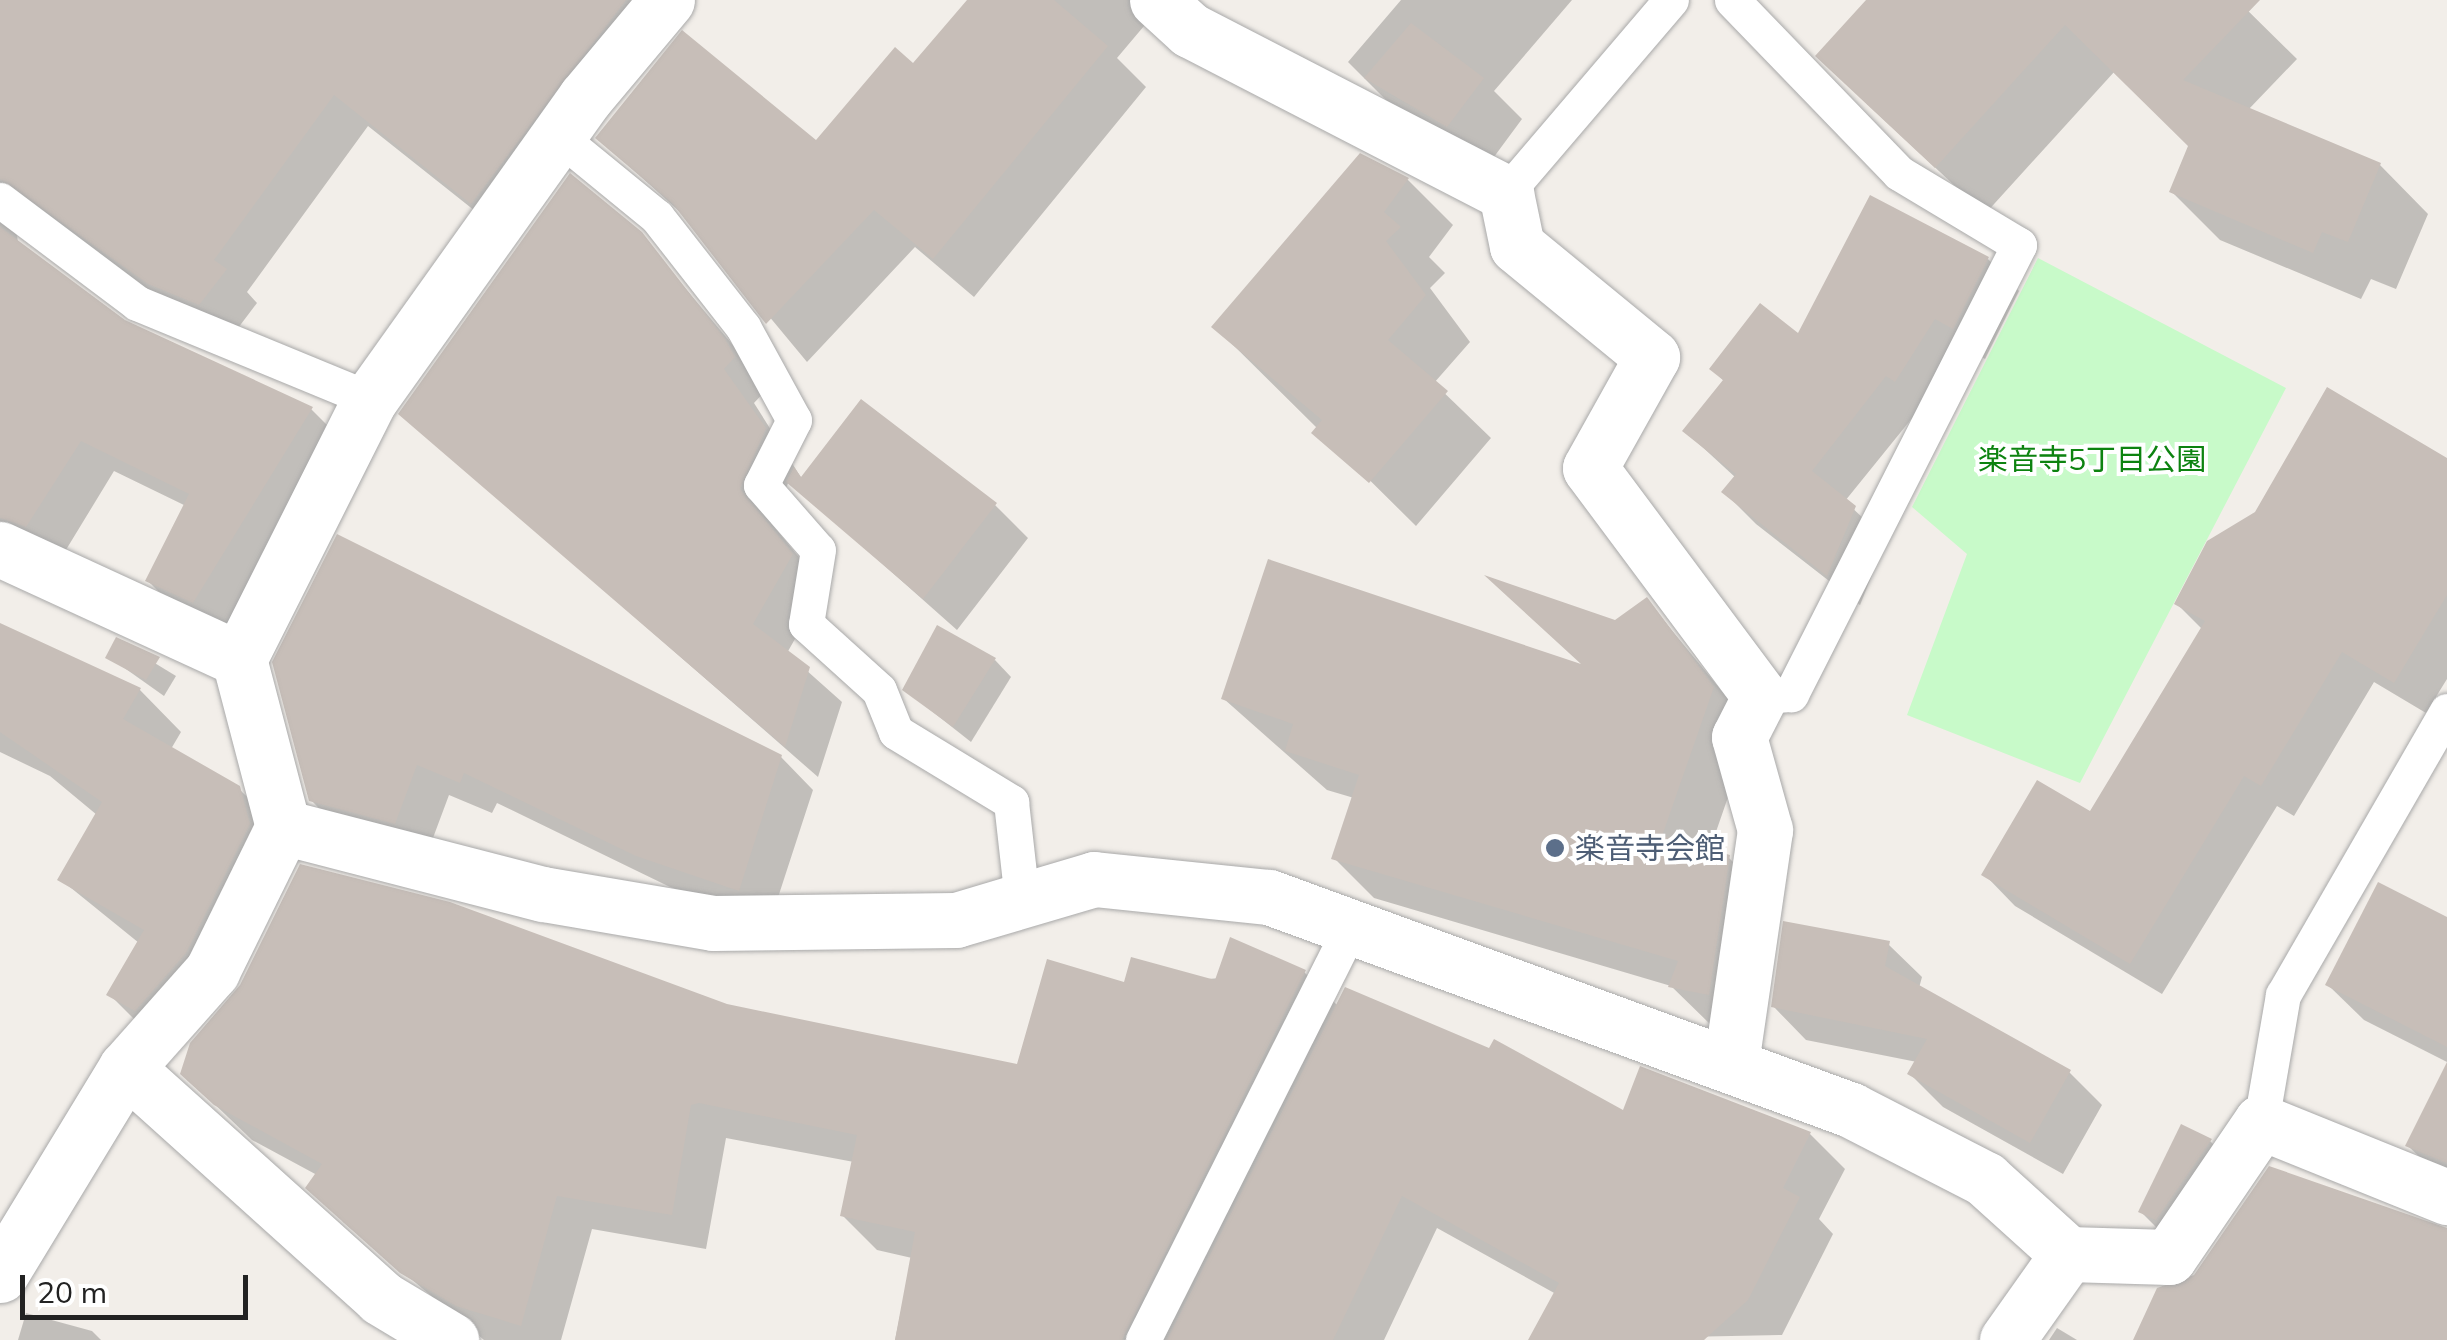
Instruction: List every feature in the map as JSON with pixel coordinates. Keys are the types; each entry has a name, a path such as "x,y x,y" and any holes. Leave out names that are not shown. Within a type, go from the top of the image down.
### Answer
{"street":[{"path":"0,1275 126,1068 212,972 282,827 239,660 370,399 558,136 667,0"},
{"path":"1157,0 1190,30 1506,193 1517,246 1652,357 1590,468 1760,696 1739,737 1764,830 1731,1062"},
{"path":"0,549 239,660"},
{"path":"282,827 543,894 713,923 956,920 1094,879 1270,897 1731,1062 1986,1179 2068,1254 2169,1257 2261,1122 2447,1196"},
{"path":"126,1068 380,1298 451,1340"},
{"path":"2007,1340 2068,1254"}],"lane":[{"path":"1506,193 1671,0"},
{"path":"1732,0 1899,173 2020,246 1790,694 1760,696"},
{"path":"558,136 657,217 743,327 794,420 761,485 818,550 806,624 879,690 896,732 1010,802 1022,900"},
{"path":"0,200 137,304 300,363 370,399"},
{"path":"2261,1122 2283,996 2447,712"},
{"path":"1143,1340 1351,927"}],"green space":[{"name":"楽音寺5丁目公園","path":"2038,258 2286,388 2080,783 1907,715 1967,554 1912,507"}],"building":[{"path":"0,0 626,0 471,204 334,95 214,260 227,269 199,305 148,284 0,179"},
{"path":"967,0 1054,0 1108,46 933,259 874,210 766,324 673,204 595,138 682,30 816,140 895,47 913,63"},
{"path":"1866,0 2260,0 2183,80 2381,163 2348,242 2322,232 2313,253 2169,192 2188,146 2065,25 1935,168 1815,56"},
{"path":"1411,23 1484,78 1447,127 1364,78"},
{"path":"1360,153 1409,178 1384,212 1401,227 1386,241 1426,295 1388,340 1448,391 1369,483 1311,433 1322,420 1211,327"},
{"path":"570,173 642,232 725,339 735,357 724,369 766,428 740,489 793,554 753,624 810,667 785,747 398,414"},
{"path":"1870,195 1989,257 1953,329 1935,319 1895,382 1886,376 1812,471 1856,506 1827,576 1721,492 1736,474 1682,431 1723,380 1709,369 1760,303 1798,333"},
{"path":"0,227 125,320 313,407 193,603 145,581 189,494 81,441 26,527 0,518"},
{"path":"2327,387 2447,458 2447,595 2394,683 2342,652 2261,786 2244,776 2130,964 1981,875 2037,780 2090,811 2205,621 2174,604 2207,541 2255,512"},
{"path":"861,399 997,503 923,599 786,482 794,467 801,477"},
{"path":"337,534 782,755 739,891 636,856 464,773 460,783 417,765 395,824 309,801 272,662"},
{"path":"1268,559 1581,664 1484,575 1615,620 1647,597 1714,687 1662,836 1730,855 1709,995 1668,987 1678,961 1331,859 1359,775 1285,751 1293,724 1221,699"},
{"path":"0,623 141,688 123,719 240,786 250,824 186,953 135,1011 106,995 144,930 57,880 102,802 0,732"},
{"path":"937,625 996,658 953,727 902,690"},
{"path":"116,637 160,657 146,680 105,658"},
{"path":"300,864 450,902 727,1004 1017,1064 1047,959 1124,982 1131,957 1215,980 1230,937 1306,970 1122,1340 895,1340 915,1232 840,1216 857,1135 699,1103 691,1105 672,1215 557,1196 521,1326 456,1306 400,1273 305,1188 322,1164 214,1105 180,1074 190,1043 240,985"},
{"path":"2378,882 2447,917 2447,1047 2325,985"},
{"path":"1783,921 1890,941 1885,966 2071,1070 2030,1143 1907,1074 1927,1039 1771,1007"},
{"path":"1345,987 1489,1048 1494,1039 1623,1110 1640,1066 1811,1132 1783,1188 1800,1197 1748,1300 1704,1340 1528,1340 1559,1283 1402,1196 1333,1340 1167,1340"},
{"path":"2447,1062 2447,1163 2405,1146"},
{"path":"2181,1124 2212,1139 2156,1220 2138,1212"},
{"path":"2269,1166 2447,1228 2447,1340 2133,1340 2157,1288 2194,1275"}],"place":[{"name":"楽音寺会館","path":"1555,848"}]}
